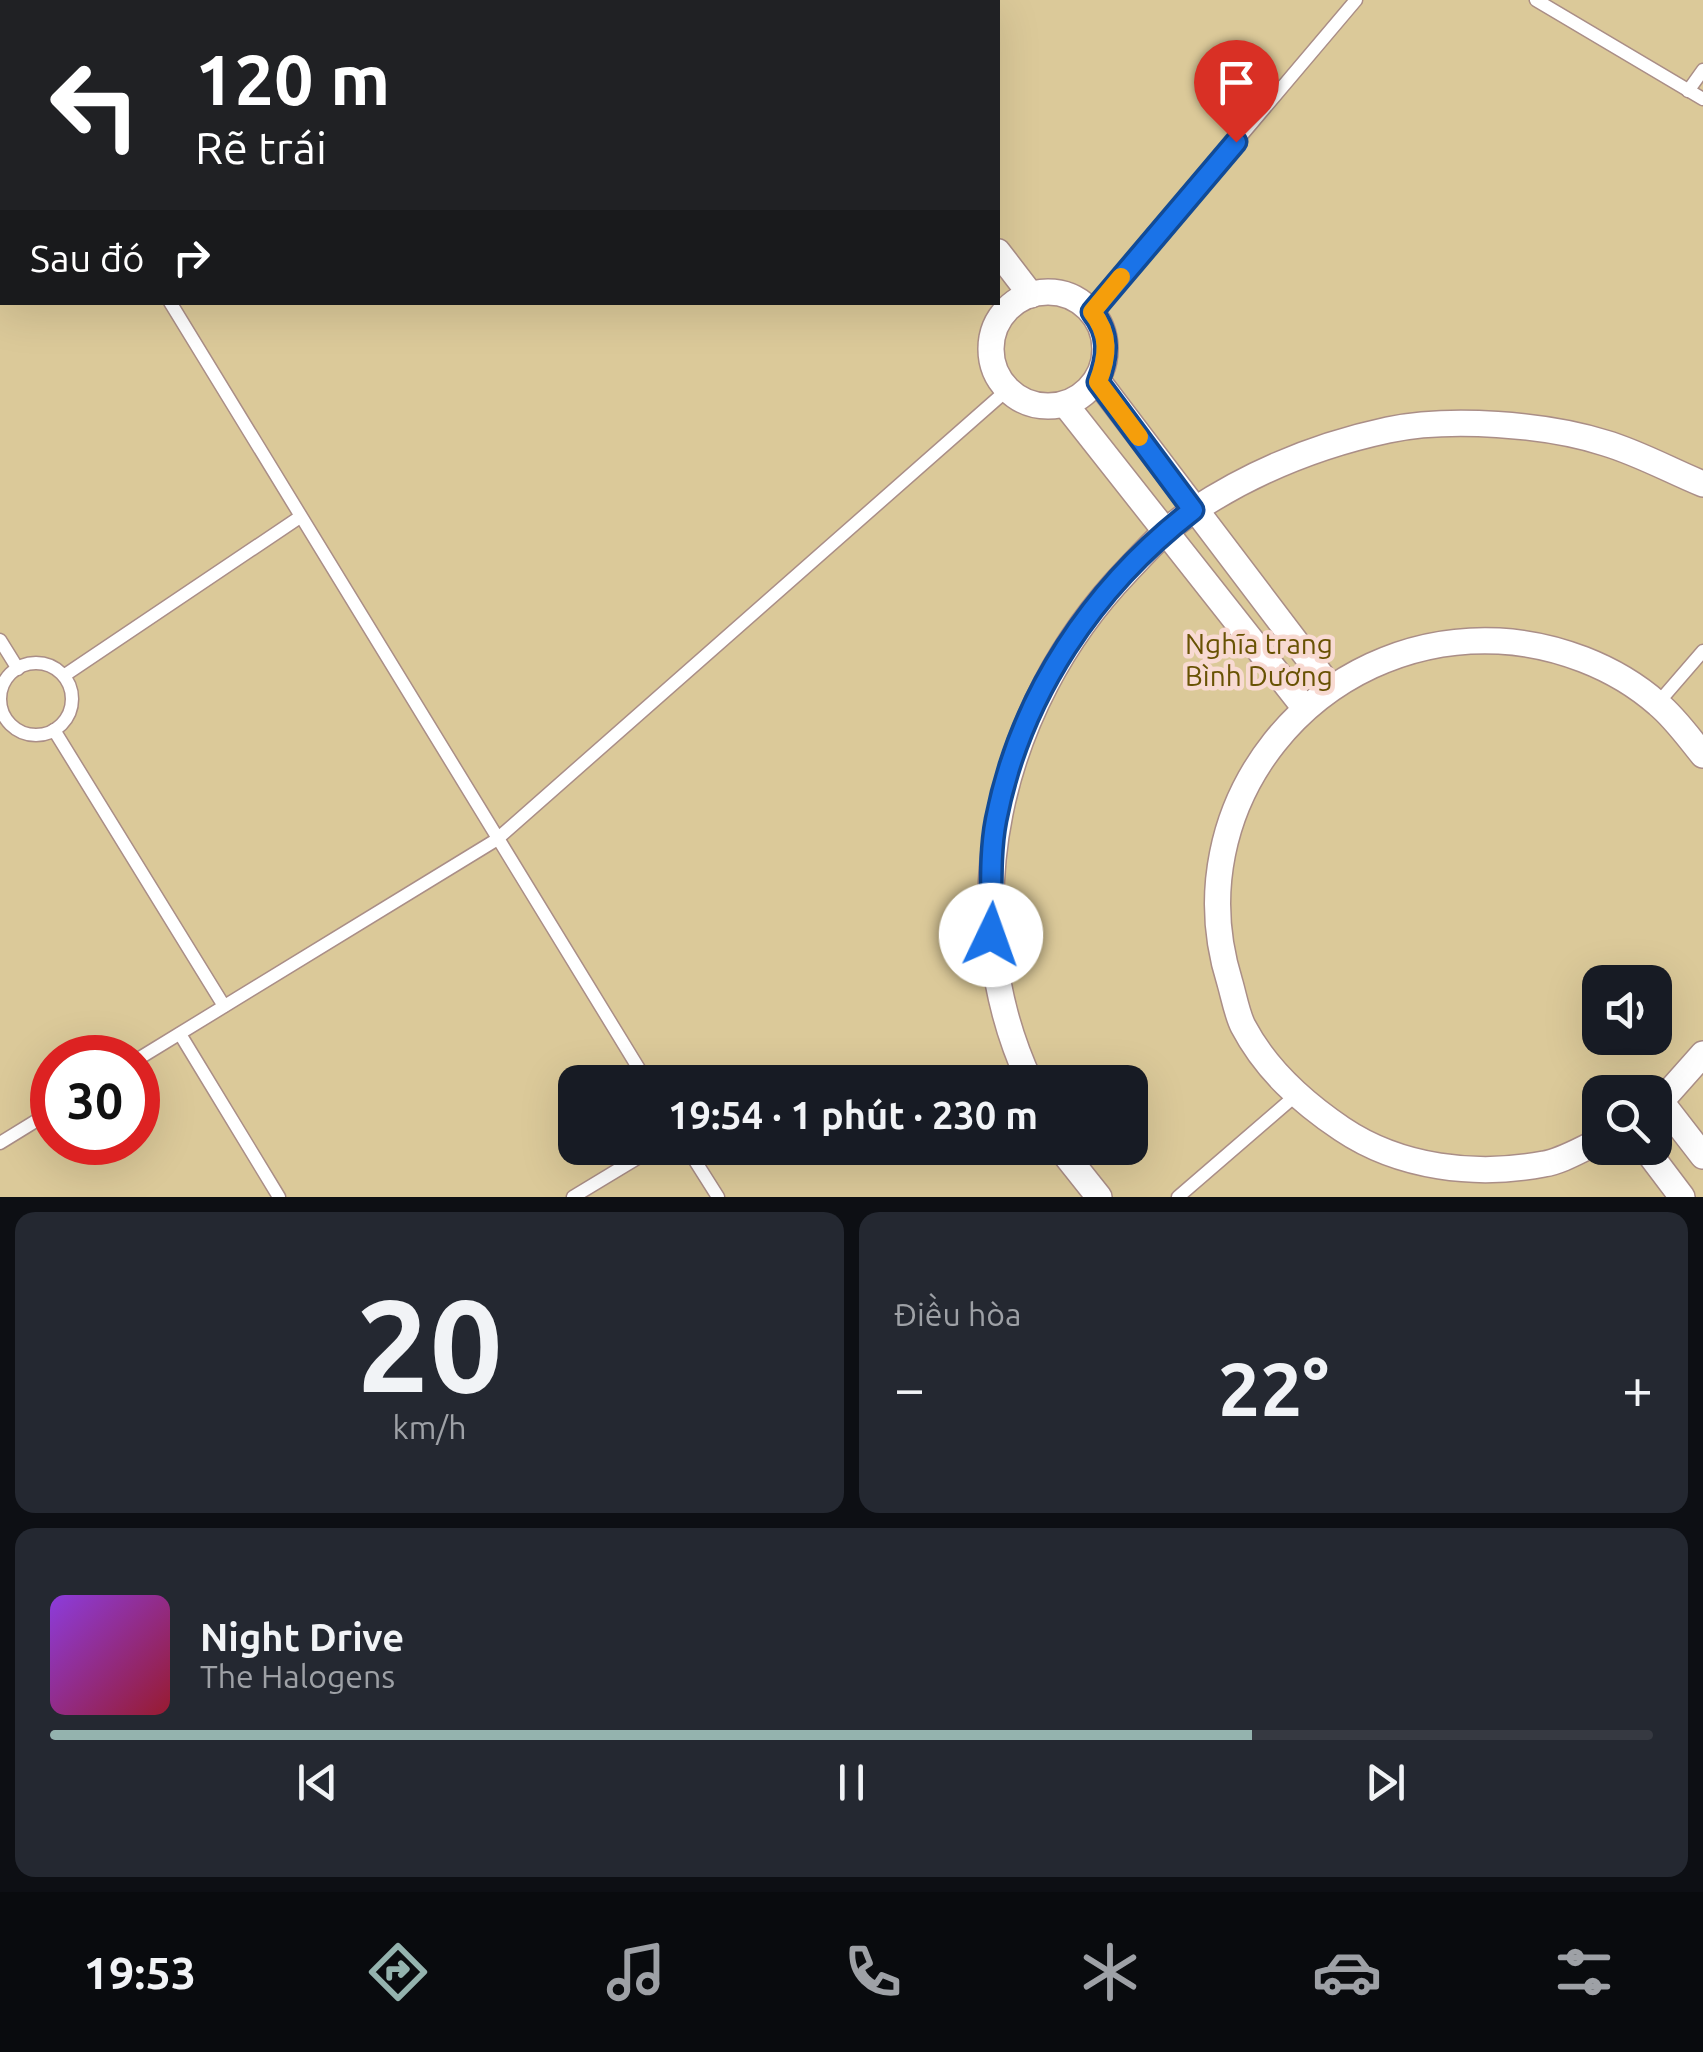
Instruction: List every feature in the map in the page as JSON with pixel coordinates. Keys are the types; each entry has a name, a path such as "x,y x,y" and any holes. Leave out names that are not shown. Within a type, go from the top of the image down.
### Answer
{"street":[{"path":"1000,255 1031,295"},
{"path":"1060,294 1078,299 1092,312 1106,336 1106,360 1098,382 1065,404 1036,406 1007,390 991,354 994,310 1031,295 1060,294"},
{"path":"1098,382 1330,687"},
{"path":"1065,404 1304,707"},
{"path":"1022,1065 1013,1046 991,935 996,822 1028,712 1085,614 1164,532 1193,510 1287,459 1391,430 1498,424 1604,442 1703,484"},
{"path":"1582,1149 1547,1164 1456,1171 1369,1148 1295,1096 1243,1026 1217,943 1219,857 1249,775 1304,707 1330,687 1392,654 1462,640 1532,643 1599,665 1658,704 1703,755"},
{"path":"1672,1090 1703,1054"},
{"path":"1672,1120 1703,1156"},
{"path":"1074,1165 1100,1197"},
{"path":"1658,1165 1682,1197"}],"lane":[{"path":"1092,312 1356,0"},
{"path":"1536,0 1703,99"},
{"path":"1688,90 1703,70"},
{"path":"172,305 636,1065"},
{"path":"160,1046 496,840 1007,390"},
{"path":"65,675 300,517"},
{"path":"0,640 18,669"},
{"path":"1658,704 1703,650"},
{"path":"42,664 65,675 70,710 54,730 31,735 2,720 1,696 9,675 42,664"},
{"path":"54,730 224,1006"},
{"path":"180,1034 279,1197"},
{"path":"1178,1197 1295,1096"},
{"path":"0,1144 30,1125"},
{"path":"573,1197 626,1165"},
{"path":"698,1165 718,1197"}],"green space":[{"name":"Nghĩa trang Bình Dương","path":"1000,0 1703,0 1703,1197 0,1197 0,305 1000,305"}],"slow traffic":[{"path":"1121,277 1092,312 1106,336 1106,360 1098,382 1139,437"}],"route":[{"path":"991,935 996,822 1028,712 1085,614 1164,532 1193,510 1098,382 1106,360 1106,336 1092,312 1236,142"}]}
